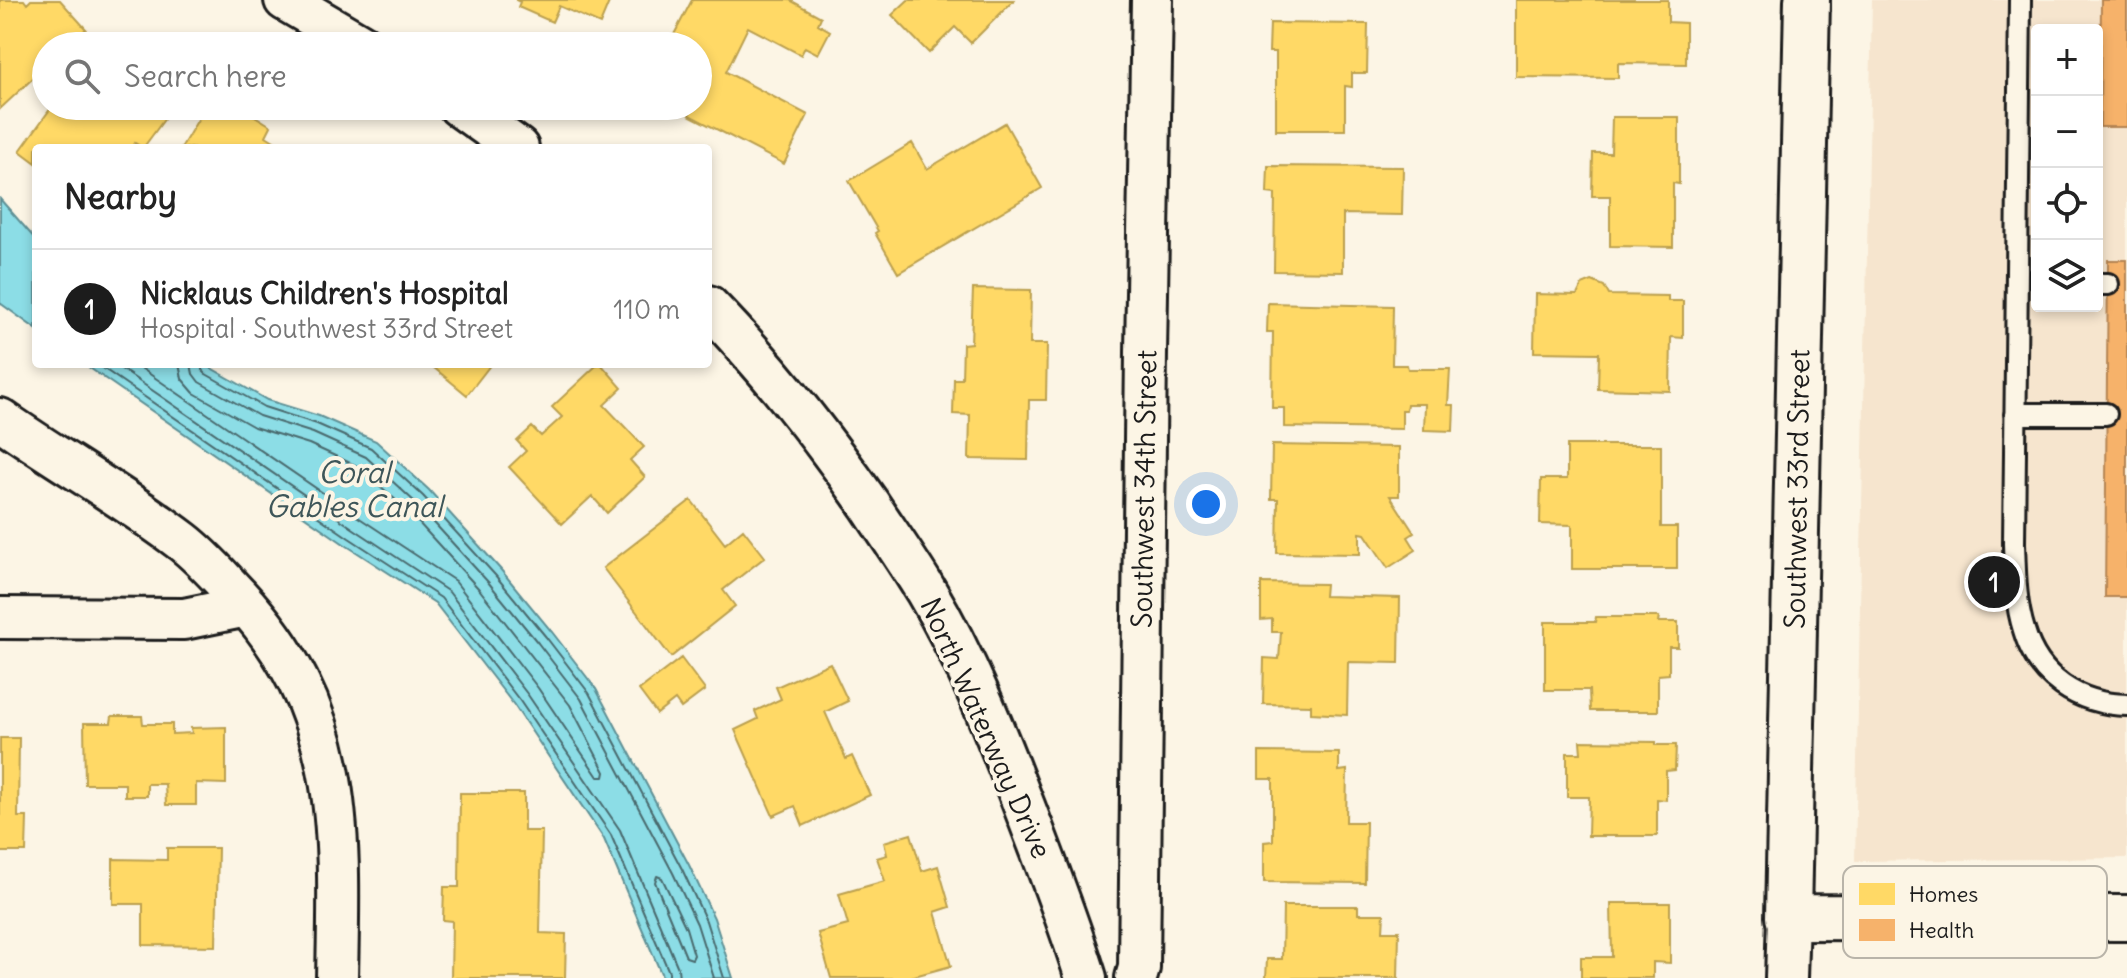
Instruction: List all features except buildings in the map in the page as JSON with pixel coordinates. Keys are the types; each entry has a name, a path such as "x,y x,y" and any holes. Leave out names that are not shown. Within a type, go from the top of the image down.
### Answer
{"street":[{"path":"285,0 339,32"},
{"name":"Southwest 34th Street","path":"1136,978 1140,956 1152,0"},
{"name":"Southwest 33rd Street","path":"1786,978 1807,0"},
{"path":"479,120 512,144"},
{"name":"North Waterway Drive","path":"712,310 802,411 927,592 1001,748 1056,889 1086,978"},
{"path":"0,419 112,492 204,560 247,606 294,673 317,721 333,791 338,851 337,978"},
{"path":"0,618 184,619 247,606"},
{"path":"1788,917 1843,917"},
{"path":"2107,918 2127,918"}],"lane":[{"path":"2020,0 2027,282 2015,414 2015,586 2024,631 2039,662 2064,687 2086,699 2107,705 2127,705"},
{"path":"2015,414 2106,414"}],"shaded area":[{"path":"1872,0 2127,0 2127,858 1855,861"}],"water":[{"path":"0,199 32,235 32,326 0,303"},
{"name":"Coral Gables Canal","path":"90,368 211,368 267,400 319,416 376,441 429,490 501,570 596,689 689,865 714,918 733,978 663,978 604,839 514,705 435,603 344,544"}],"place":[{"name":"Nicklaus Children's Hospital","path":"1994,582"}]}
